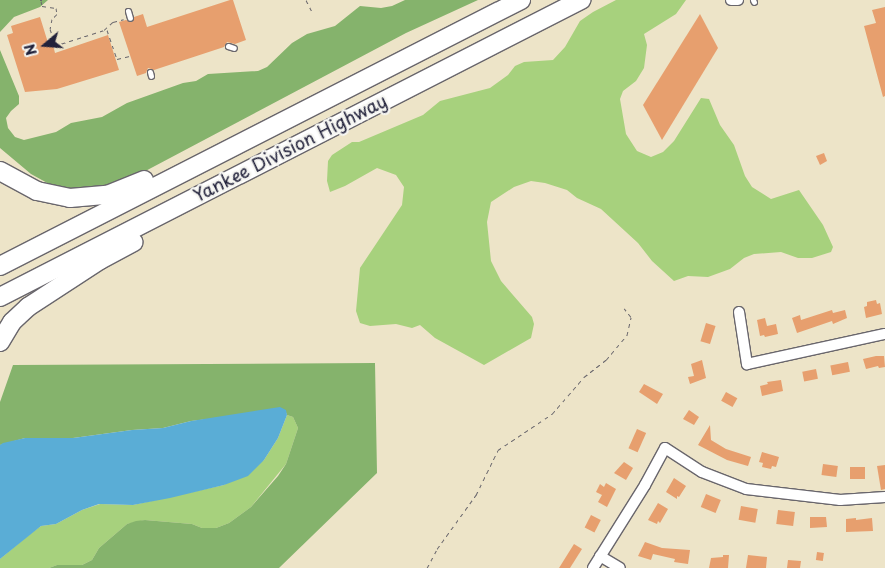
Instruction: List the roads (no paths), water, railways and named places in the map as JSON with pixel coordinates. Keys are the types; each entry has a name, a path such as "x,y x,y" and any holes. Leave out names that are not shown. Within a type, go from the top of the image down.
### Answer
{"highway":[{"name":"Yankee Division Highway","path":"0,266 521,0"},
{"name":"Yankee Division Highway","path":"0,297 581,0"},
{"path":"0,171 37,192 77,198 107,195 142,180 188,170"},
{"path":"0,342 12,322 28,307 100,260 140,238 171,209"}],"street":[{"path":"731,0 738,0"},
{"path":"739,312 747,364 885,334"},
{"path":"592,568 646,485 665,448 702,472 746,489 840,500 885,497"},
{"path":"600,556 620,568"}],"lane":[{"path":"128,11 130,18"}],"water":[{"path":"280,407 286,410 287,415 278,438 264,460 248,476 224,485 133,505 99,504 82,510 56,524 41,526 0,559 0,445 3,443 25,438 73,438 163,428 191,421"}]}
